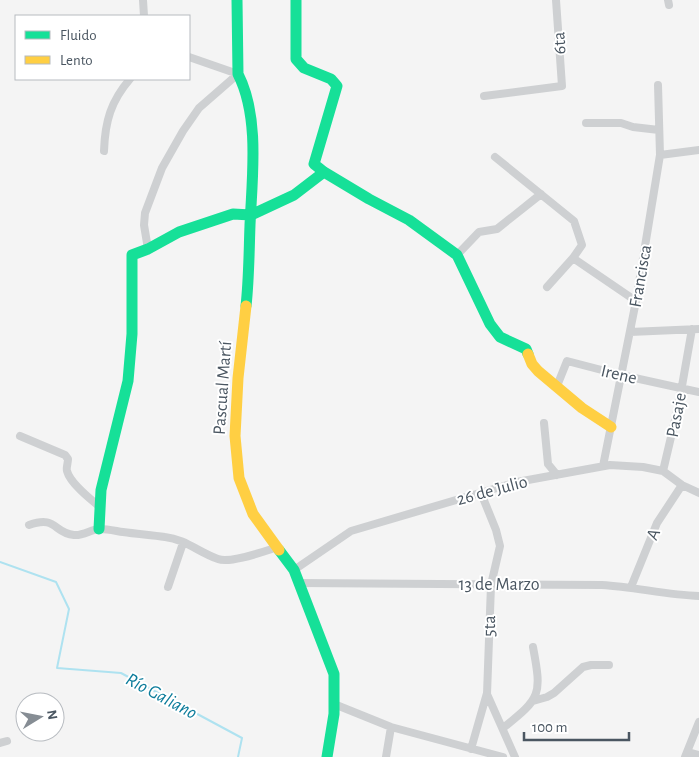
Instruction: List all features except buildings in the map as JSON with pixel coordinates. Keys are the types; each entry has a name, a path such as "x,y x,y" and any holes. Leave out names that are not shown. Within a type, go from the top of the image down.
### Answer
{"street":[{"path":"143,0 144,15"},
{"name":"Pascual Martí","path":"237,0 238,74 243,84 251,119 251,215 247,298 238,378 235,436 239,478 253,514 294,570 334,674 334,704 327,757"},
{"path":"296,0 296,59 304,68 331,79 337,86 314,164 369,199 410,220 457,255 490,324 500,337 526,350 532,364 582,408 611,427"},
{"name":"6ta","path":"484,96 562,86 556,0"},
{"path":"148,249 144,225 145,213 162,168 183,131 199,108 238,74 190,57"},
{"path":"104,151 105,131 111,107 118,92 129,80"},
{"name":"Francisca","path":"603,466 636,301 660,155 658,85"},
{"path":"586,123 621,123 633,127 659,130"},
{"path":"660,155 699,150"},
{"path":"495,157 574,221 582,245 573,258 546,287"},
{"path":"98,529 101,490 128,382 132,334 132,255 148,249 180,232 233,214 251,215 294,195 324,172"},
{"path":"457,255 479,232 497,229 542,194"},
{"path":"573,258 636,301"},
{"path":"630,332 696,329"},
{"name":"Pasaje","path":"663,471 696,329"},
{"name":"Irene","path":"557,386 567,361 699,392"},
{"path":"544,423 548,464 557,475"},
{"path":"20,436 65,455 68,459 67,471 70,476 84,494 100,507"},
{"name":"26 de Julio","path":"294,570 351,531 517,482 603,466 643,467 663,471 682,485 699,493"},
{"name":"A","path":"631,586 657,523 682,485"},
{"name":"5ta","path":"481,493 496,530 500,546 490,585 488,691 515,757"},
{"path":"28,525 39,521 46,522 54,524 67,533 74,535 82,535 98,529 169,538 197,548 220,560 238,559 278,547"},
{"path":"168,587 183,543"},
{"name":"13 de Marzo","path":"299,584 631,586 699,596"},
{"path":"503,728 520,715 533,701 538,688 533,648"},
{"path":"533,701 547,697 583,667 609,665"},
{"path":"471,749 488,691"},
{"path":"334,704 391,727 502,757"},
{"path":"699,722 686,754 699,755"},
{"path":"386,757 391,727"}],"waterway":[{"name":"Río Galiano","path":"0,562 56,582 69,609 57,668 121,673 242,738 238,757"}],"traffic: fast":[{"path":"237,0 238,74 245,91 249,109 253,148 246,306"},
{"path":"296,0 296,59 304,68 331,79 337,86 314,164 369,199 409,220 457,255 490,324 500,337 526,349 528,354"},
{"path":"99,529 101,490 128,381 132,334 132,255 148,249 179,232 233,214 251,215 294,195 324,172"},
{"path":"279,550 294,570 334,674 334,714 327,757"}],"traffic: slow":[{"path":"246,306 238,378 235,436 239,478 253,514 279,550"},
{"path":"528,354 532,364 538,371 582,408 611,427"}]}
